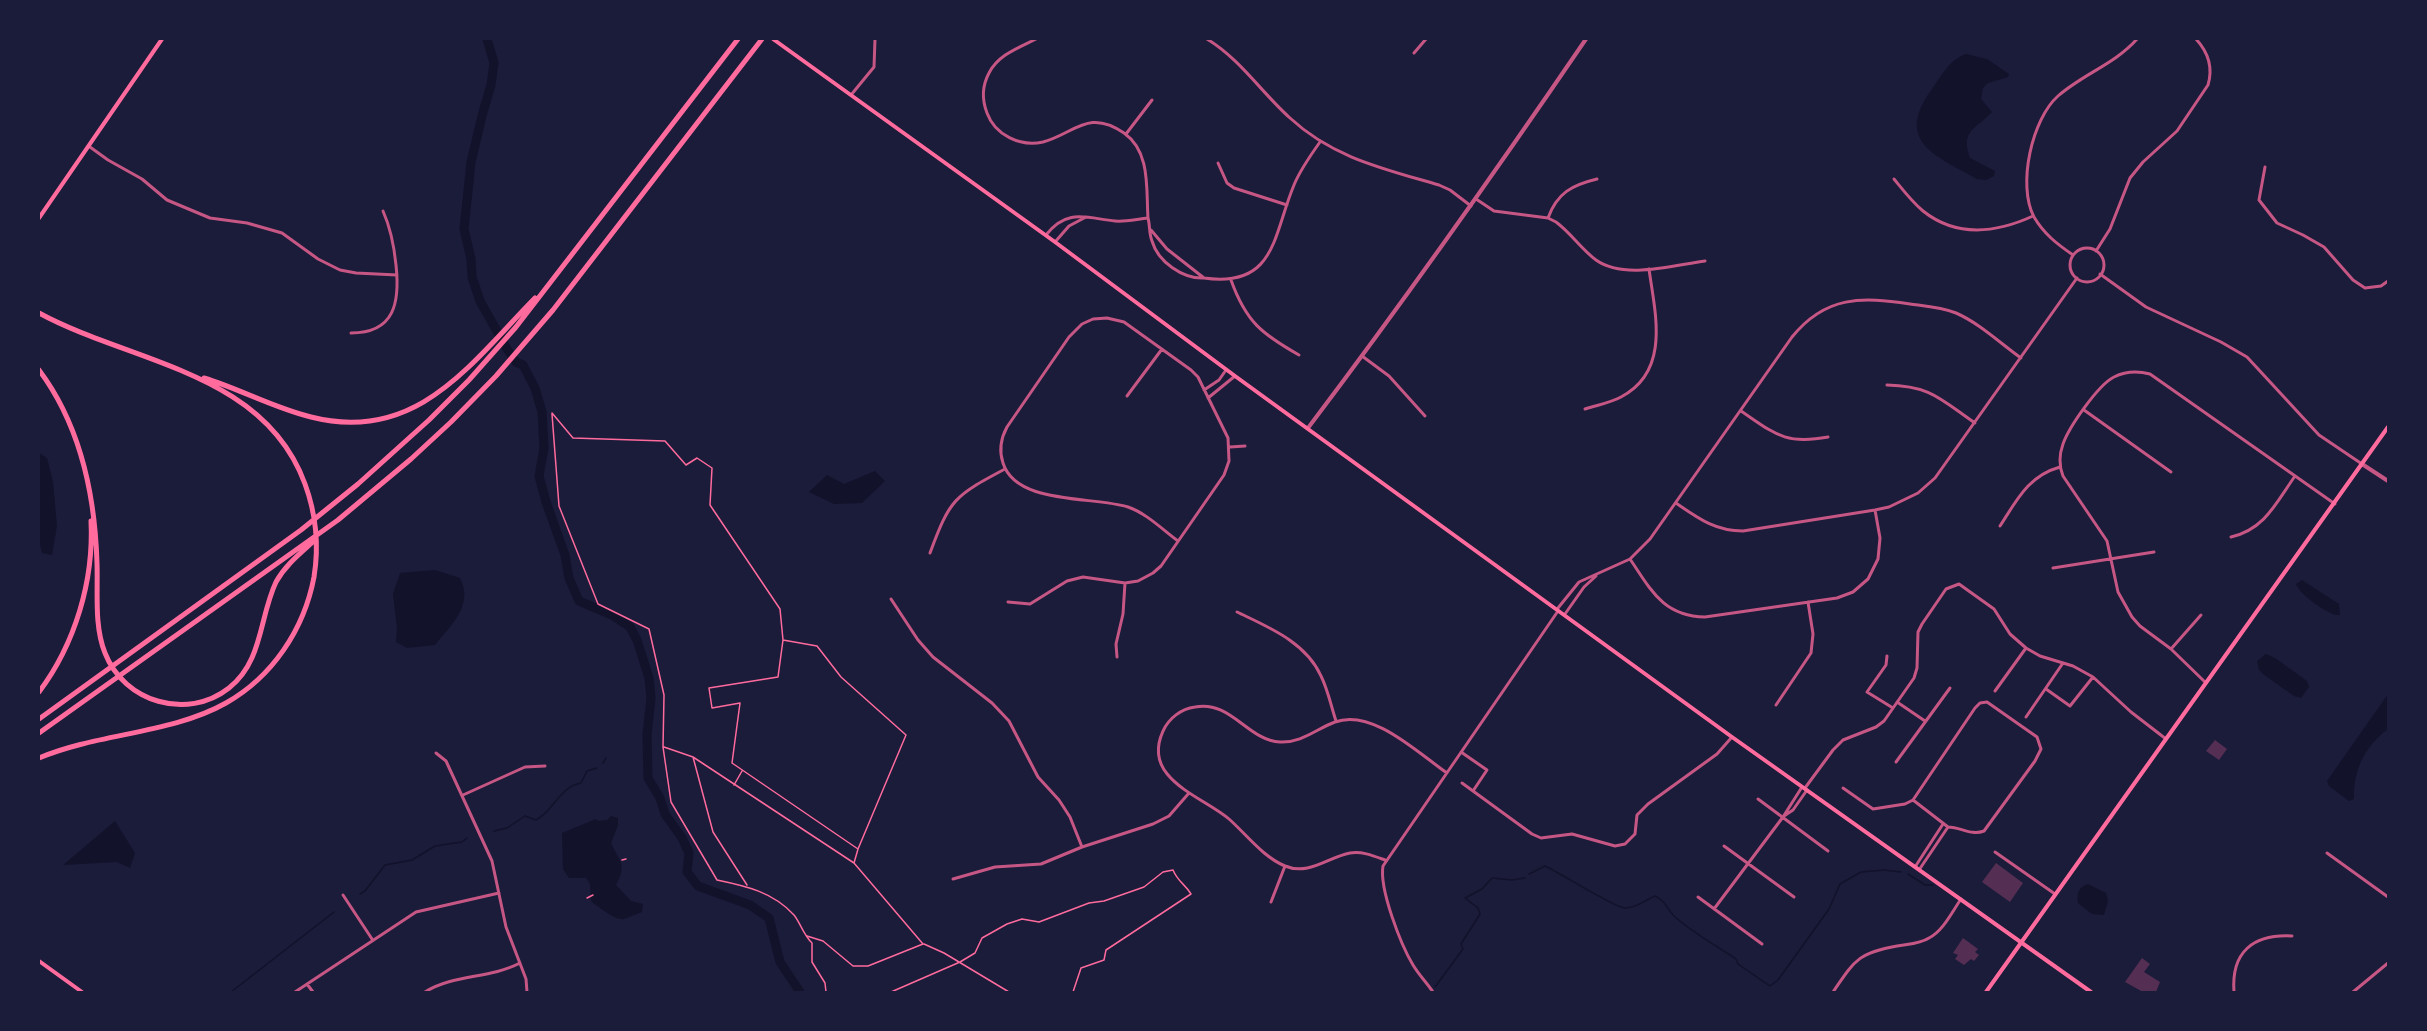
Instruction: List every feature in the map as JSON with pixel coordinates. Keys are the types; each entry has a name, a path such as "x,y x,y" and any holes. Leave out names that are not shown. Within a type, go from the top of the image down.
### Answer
{"highway":[{"path":"39,313 64,326 178,370 306,416 356,422 386,417 424,403 447,388 553,280 738,39"},
{"path":"39,370 72,428 83,459 96,528 100,632 105,654 113,670 128,686 155,701 182,705 208,699 229,687 245,671 252,658 279,578 293,559 426,445 496,376 539,327 762,39"},
{"path":"39,718 342,498 411,438 487,360 528,308"},
{"path":"39,758 75,745 202,714 225,704 271,667 295,632 310,595 316,558 316,529 311,504 295,463 265,422 246,405 225,391 178,370"},
{"path":"39,692 63,653 82,603 90,559 90,495"},
{"path":"39,733 338,520"}],"main road":[{"path":"39,218 90,147 162,39"},
{"path":"775,40 1046,235 1226,370 2091,992"},
{"path":"1986,992 2388,427"},
{"path":"39,961 82,992"}],"street":[{"path":"851,95 873,67 875,39"},
{"path":"1036,39 1002,57 985,81 985,106 990,121 1009,138 1024,143 1044,141 1072,127 1088,124 1108,125 1126,134 1133,141 1143,160 1148,218 1154,247 1164,261 1187,276 1231,280 1254,269 1268,256 1277,240 1299,175 1320,142"},
{"path":"1207,39 1230,56 1289,118 1320,142 1359,162 1439,185 1450,190 1471,206"},
{"path":"1414,53 1426,39"},
{"path":"1308,428 1471,206 1586,39"},
{"path":"2073,255 2048,236 2033,216 2027,178 2033,138 2041,118 2060,95 2111,62 2137,39"},
{"path":"2096,251 2110,229 2134,172 2177,132 2208,85 2210,78 2208,58 2196,39"},
{"path":"1126,134 1152,100"},
{"path":"90,147 142,179 167,200 210,218 247,223 282,233 318,260 340,270 397,275"},
{"path":"1218,163 1227,183 1234,188 1287,205"},
{"path":"2265,167 2259,200 2277,223 2324,247 2353,280 2365,288 2381,286 2388,281"},
{"path":"1548,218 1554,203 1565,191 1597,179"},
{"path":"1894,179 1921,210 1934,219 1959,229 1984,231 1996,229 2033,216"},
{"path":"1476,199 1494,211 1548,218 1569,232 1602,264 1627,271 1705,261"},
{"path":"351,333 367,333 388,319 398,294 391,230 383,211"},
{"path":"1046,235 1053,226 1079,215 1121,221 1148,218"},
{"path":"1055,242 1069,226 1086,217"},
{"path":"1151,230 1167,249 1204,278"},
{"path":"2086,248 2096,251 2103,262 2100,274 2091,281 2077,278 2070,268 2073,255 2086,248"},
{"path":"1585,409 1626,394 1641,381 1651,365 1657,333 1649,269"},
{"path":"2100,274 2146,307 2222,342 2247,357 2319,435 2388,481"},
{"path":"1676,503 1707,524 1736,531 1875,510 1889,507 1918,493 1935,477 1975,423 2077,278"},
{"path":"1231,280 1238,300 1251,320 1269,337 1299,355"},
{"path":"1433,992 1415,968 1402,942 1384,889 1382,873 1385,860 1579,582 1630,559 1650,539 1797,330 1818,312 1851,300 1875,299 1946,309 1965,318 2021,358"},
{"path":"1008,602 1030,604 1067,581 1083,577 1125,583 1138,581 1153,573 1178,541 1224,475 1229,461 1230,447 1225,430 1191,370 1131,326 1116,319 1093,319 1082,324 1068,337 1007,427 1001,443 1001,457 1005,469 1018,485 1035,492 1117,505 1134,510 1178,541"},
{"path":"1127,396 1162,349"},
{"path":"1362,356 1389,376 1425,416"},
{"path":"1204,390 1219,380 1226,370"},
{"path":"2206,683 2171,649 2140,627 2132,616 2118,592 2110,548 2102,532 2072,490 2060,467 2063,442 2084,410 2112,378 2131,372 2150,374 2335,504"},
{"path":"1208,398 1235,376"},
{"path":"1887,385 1910,385 1922,388 1975,423"},
{"path":"2084,410 2171,472"},
{"path":"1741,411 1778,435 1790,439 1812,440 1828,437"},
{"path":"1230,447 1245,446"},
{"path":"2000,526 2032,481 2042,473 2060,467"},
{"path":"930,553 945,515 953,502 964,491 1005,469"},
{"path":"2231,537 2244,534 2257,527 2295,476"},
{"path":"1630,559 1656,598 1672,610 1692,617 1705,618 1846,595 1868,579 1876,566 1880,549 1875,510"},
{"path":"2053,568 2154,552"},
{"path":"1565,614 1584,587 1598,575"},
{"path":"1117,657 1116,644 1123,614 1125,583"},
{"path":"1714,909 1783,817 1793,810 1805,788 1833,750 1843,740 1876,727 1884,721 1914,678 1917,668 1917,639 1923,624 1946,589 1953,585 1963,586 1994,609 2010,634 2026,648 2040,656 2082,670 2093,677 2166,739"},
{"path":"891,599 918,640 933,657 992,703 1009,721 1038,777 1059,800 1070,817 1082,847"},
{"path":"1776,705 1811,653 1814,634 1808,602"},
{"path":"1237,612 1279,633 1304,651 1322,677 1336,721"},
{"path":"2171,649 2201,615"},
{"path":"1995,691 2026,648"},
{"path":"1887,656 1886,665 1867,692 1893,708"},
{"path":"2026,717 2063,663"},
{"path":"2046,689 2070,706 2093,677"},
{"path":"1896,762 1950,688"},
{"path":"1897,702 1926,721"},
{"path":"1843,788 1873,809 1905,804 1913,800 1975,708 1983,702 1987,702 2037,737 2041,749 2035,761 1984,831 1971,834 1957,827 1948,827 1913,800"},
{"path":"1385,860 1355,852 1309,868 1285,866 1268,855 1222,813 1172,782 1160,759 1159,749 1163,731 1168,723 1185,710 1195,706 1220,708 1260,736 1276,741 1300,740 1336,721 1357,719 1371,722 1447,773"},
{"path":"1462,783 1532,834 1541,838 1572,834 1615,846 1625,844 1635,834 1637,815 1648,804 1718,754 1732,736"},
{"path":"1461,752 1487,771 1473,791"},
{"path":"436,753 446,760 492,861 506,927 526,979 527,992"},
{"path":"463,795 525,767 545,766"},
{"path":"953,879 995,867 1041,864 1082,847 1162,821 1176,811 1189,793"},
{"path":"1758,799 1828,851"},
{"path":"1917,868 1943,824"},
{"path":"1917,868 1948,827"},
{"path":"1724,846 1794,897"},
{"path":"1995,852 2055,894"},
{"path":"2327,853 2388,897"},
{"path":"1271,902 1285,866"},
{"path":"295,992 416,912 499,893"},
{"path":"343,895 372,939"},
{"path":"1698,897 1762,944"},
{"path":"1833,992 1848,970 1862,956 1873,950 1924,941 1934,935 1961,899"},
{"path":"2234,992 2234,964 2252,944 2277,935 2292,936"},
{"path":"425,992 449,980 505,971 520,963"},
{"path":"2353,992 2388,963"},
{"path":"307,984 313,992"}],"path":[{"path":"826,992 825,982 812,962 812,943 804,935 795,917 773,897 747,886 717,880 671,802 663,747 664,695 649,629 598,604 559,506 552,413 573,438 665,441 686,465 697,458 712,468 710,505 780,609 783,640 778,677 709,688 712,708 740,703 732,763 858,849"},
{"path":"783,640 817,646 841,677 906,735 854,863"},
{"path":"663,747 693,757 854,863 923,944 960,962 1009,992"},
{"path":"693,757 713,832 747,886"},
{"path":"734,786 743,770"},
{"path":"622,860 626,859"},
{"path":"891,992 960,962 975,953 982,938 1007,924 1022,919 1040,922 1089,903 1104,901 1144,887 1162,872 1173,870 1178,881 1191,894 1106,950 1104,960 1081,968 1073,992"},
{"path":"587,898 593,895"},
{"path":"804,935 823,941 853,966 868,966 923,944"}],"shaded area":[{"path":"1966,54 1987,59 2009,74 2008,77 1988,83 1983,88 1981,99 1992,112 1968,136 1967,149 1970,158 1995,171 1994,176 1986,180 1977,179 1948,163 1925,145 1919,135 1917,122 1921,107 1946,68"},
{"path":"39,453 47,458 53,482 57,526 52,555 42,553 39,540"},
{"path":"875,471 885,481 862,503 834,504 809,492 827,475 844,484"},
{"path":"435,570 460,578 464,588 462,606 454,622 435,645 407,648 396,642 397,628 393,594 400,573"},
{"path":"2302,580 2339,604 2340,615 2322,609 2309,599 2296,584"},
{"path":"2266,654 2307,681 2309,687 2301,698 2294,696 2259,670 2257,661"},
{"path":"2388,694 2388,729 2373,743 2362,760 2356,778 2354,799 2349,801 2329,786 2327,781"},
{"path":"611,816 618,818 618,825 611,843 622,868 616,885 631,901 643,904 642,912 624,919 612,916 591,901 590,884 586,878 569,878 563,869 562,833 596,819 598,821 607,820"},
{"path":"115,821 135,853 130,868 117,862 63,865"},
{"path":"2088,884 2106,893 2108,901 2104,915 2092,914 2078,903 2079,891"}],"building":[{"path":"2215,740 2227,749 2219,760 2206,751"},
{"path":"1996,863 2023,883 2010,902 1982,882"},
{"path":"1963,938 1978,949 1975,952 1979,955 1974,961 1971,959 1964,965 1955,959 1958,955 1953,953"},
{"path":"2142,958 2150,964 2144,972 2160,982 2156,992 2143,992 2125,982"}],"waterway":[{"path":"487,39 494,63 491,85 471,162 464,229 471,259 472,277 480,301 507,349 516,362 523,365 535,388 542,412 544,448 539,476 565,555 569,578 579,601 612,615 630,627 637,640 649,678 651,698 647,735 648,778 660,798 665,814 682,838 689,853 687,872 698,886 750,905 769,918 780,962 800,992"},
{"path":"603,763 606,758"},
{"path":"494,831 507,828 525,816 536,820 548,811 567,789 581,783 587,771 597,768"},
{"path":"360,894 365,891 385,865 412,860 435,846 462,842 467,838"},
{"path":"1529,874 1545,866 1611,903 1625,908 1655,896 1681,922 1736,959 1738,964 1770,986 1778,980 1829,909 1840,884 1861,872 1884,870 1901,872"},
{"path":"1908,874 1925,885 1933,885"},
{"path":"1435,987 1463,949 1461,944 1480,914 1478,908 1465,898 1482,889 1492,878 1512,880 1525,878"},
{"path":"231,992 334,912"}]}
